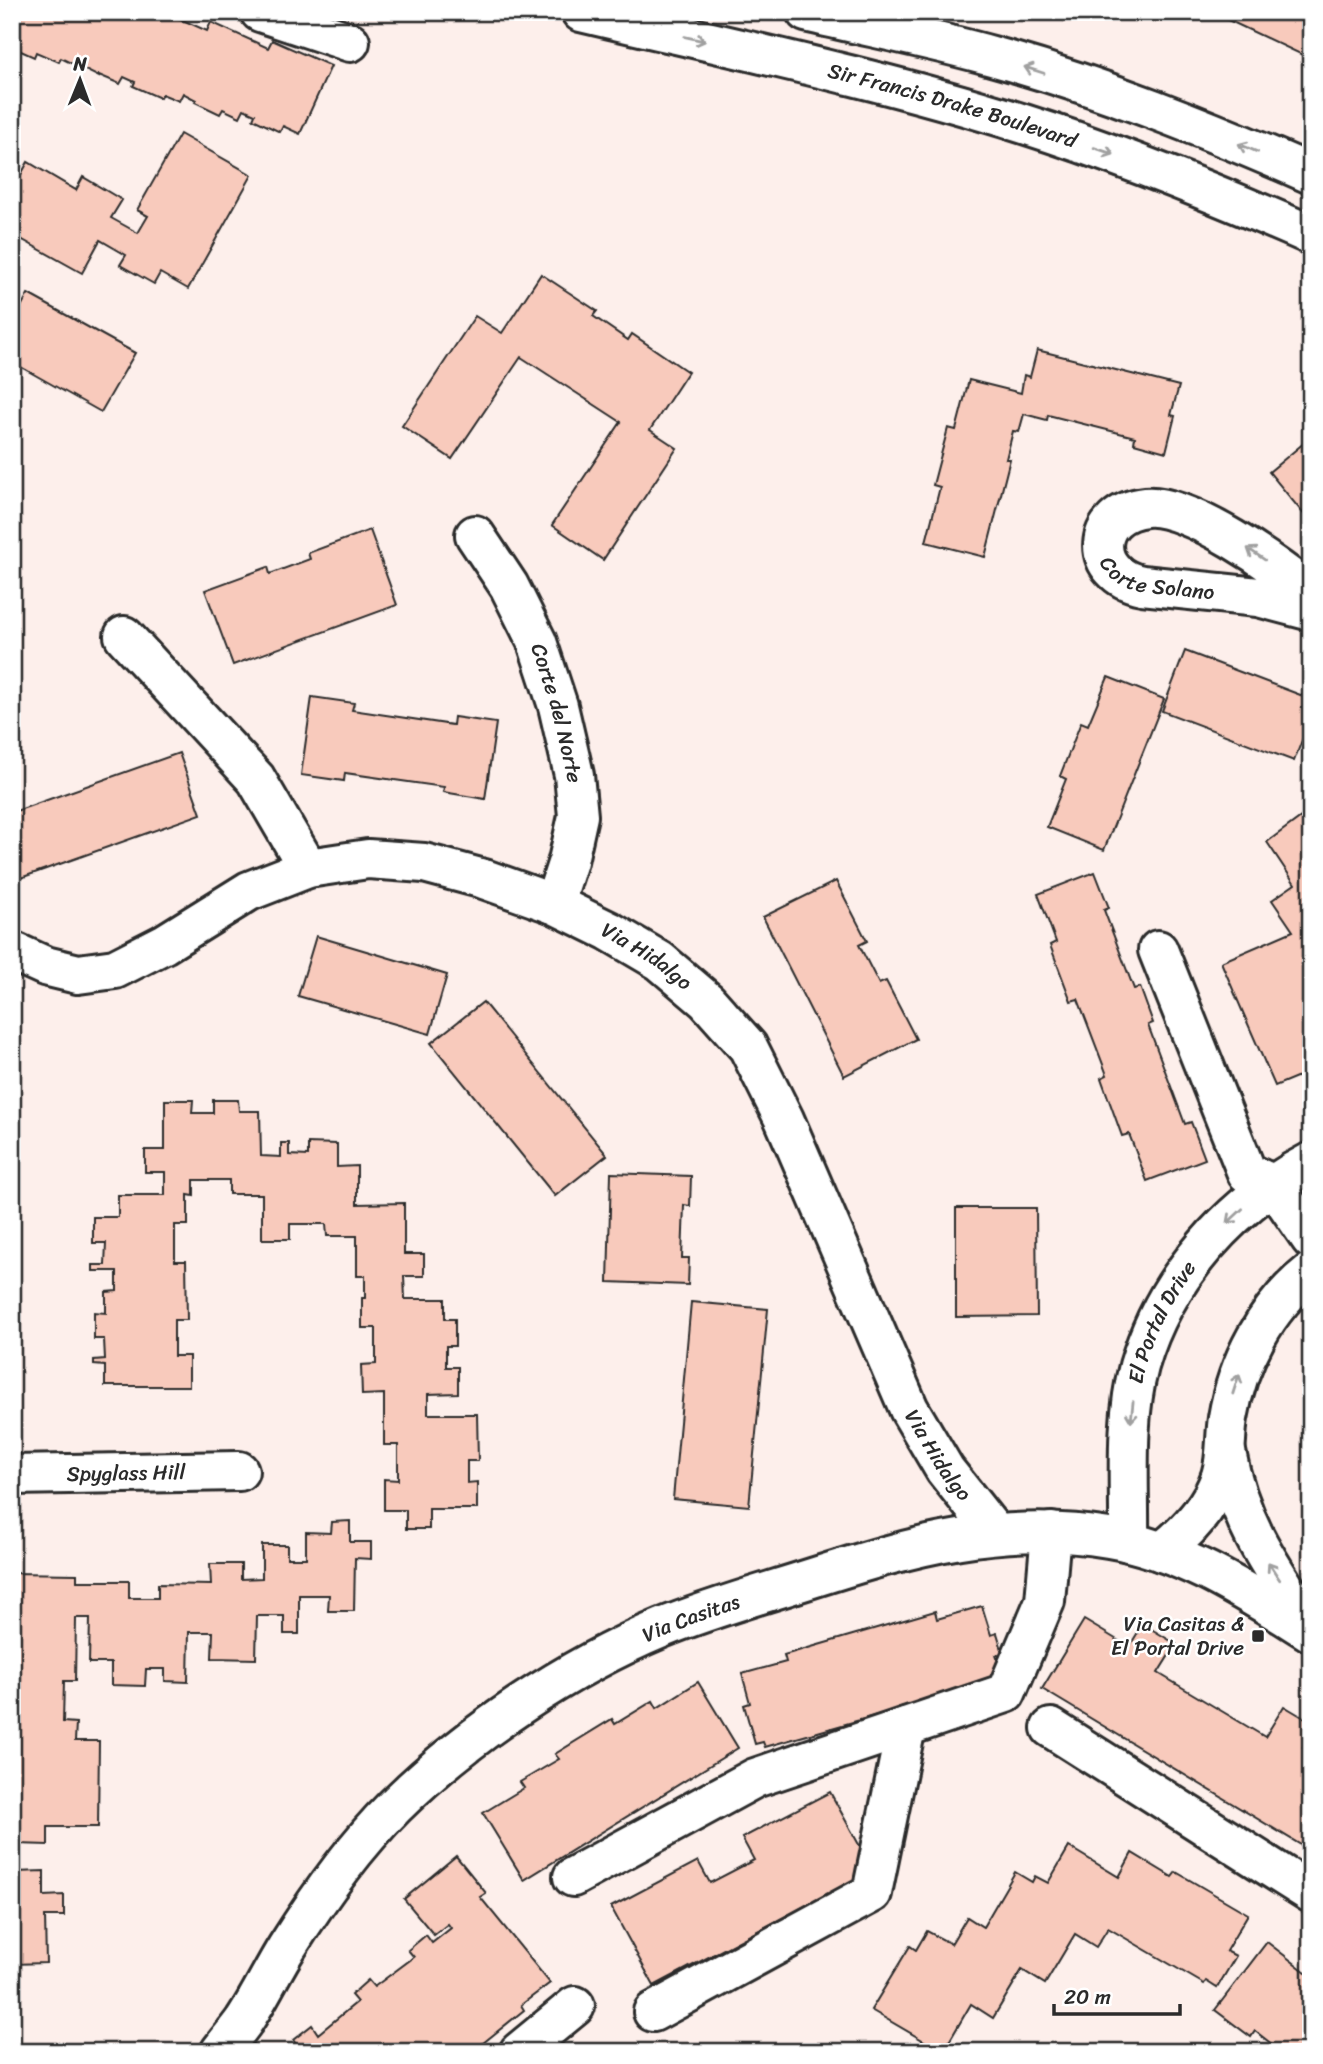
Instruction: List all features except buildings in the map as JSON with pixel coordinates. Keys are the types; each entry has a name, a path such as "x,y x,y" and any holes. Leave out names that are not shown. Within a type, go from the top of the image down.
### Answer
{"street":[{"path":"260,12 350,42"},
{"name":"Sir Francis Drake Boulevard","path":"581,12 863,78 1025,124 1141,165 1311,235"},
{"path":"806,12 992,56 1036,70 1176,118 1311,174"},
{"name":"Corte Solano","path":"1311,595 1249,550 1202,523 1168,509 1144,507 1121,514 1114,519 1106,533 1105,557 1116,574 1124,580 1142,585 1258,597 1311,611"},
{"name":"Corte del Norte","path":"475,535 509,586 537,642 558,706 574,775 578,816 568,861 554,904"},
{"path":"124,636 256,779 308,868"},
{"name":"Via Hidalgo","path":"12,951 45,966 78,974 115,969 164,944 249,891 308,868 368,859 424,863 484,879 554,904 610,931 660,961 707,1001 748,1047 784,1119 909,1409 945,1470 995,1533"},
{"path":"1158,950 1247,1173 1273,1184 1311,1239"},
{"name":"El Portal Drive","path":"1146,1547 1130,1455 1133,1401 1139,1366 1157,1318 1171,1293 1202,1250 1238,1213 1273,1184 1311,1162"},
{"path":"1146,1547 1184,1533 1210,1500 1221,1476 1232,1395 1253,1342 1285,1296 1311,1272"},
{"path":"1226,1451 1236,1499 1245,1520 1265,1558 1311,1630"},
{"name":"Spyglass Hill","path":"12,1475 239,1471"},
{"path":"573,1877 755,1778 1006,1693 1045,1601 1051,1532"},
{"name":"Via Casitas","path":"238,2044 310,1909 363,1839 428,1774 464,1745 530,1700 620,1647 705,1612 929,1543 995,1533 1051,1532 1107,1537 1146,1547 1231,1585 1311,1630"},
{"path":"653,2012 872,1893 906,1727"},
{"path":"1051,1728 1311,1893"},
{"path":"519,2052 575,2006"}],"path":[{"path":"1063,21 1067,12"}],"place":[{"name":"Via Casitas & El Portal Drive","path":"1258,1636"}]}
